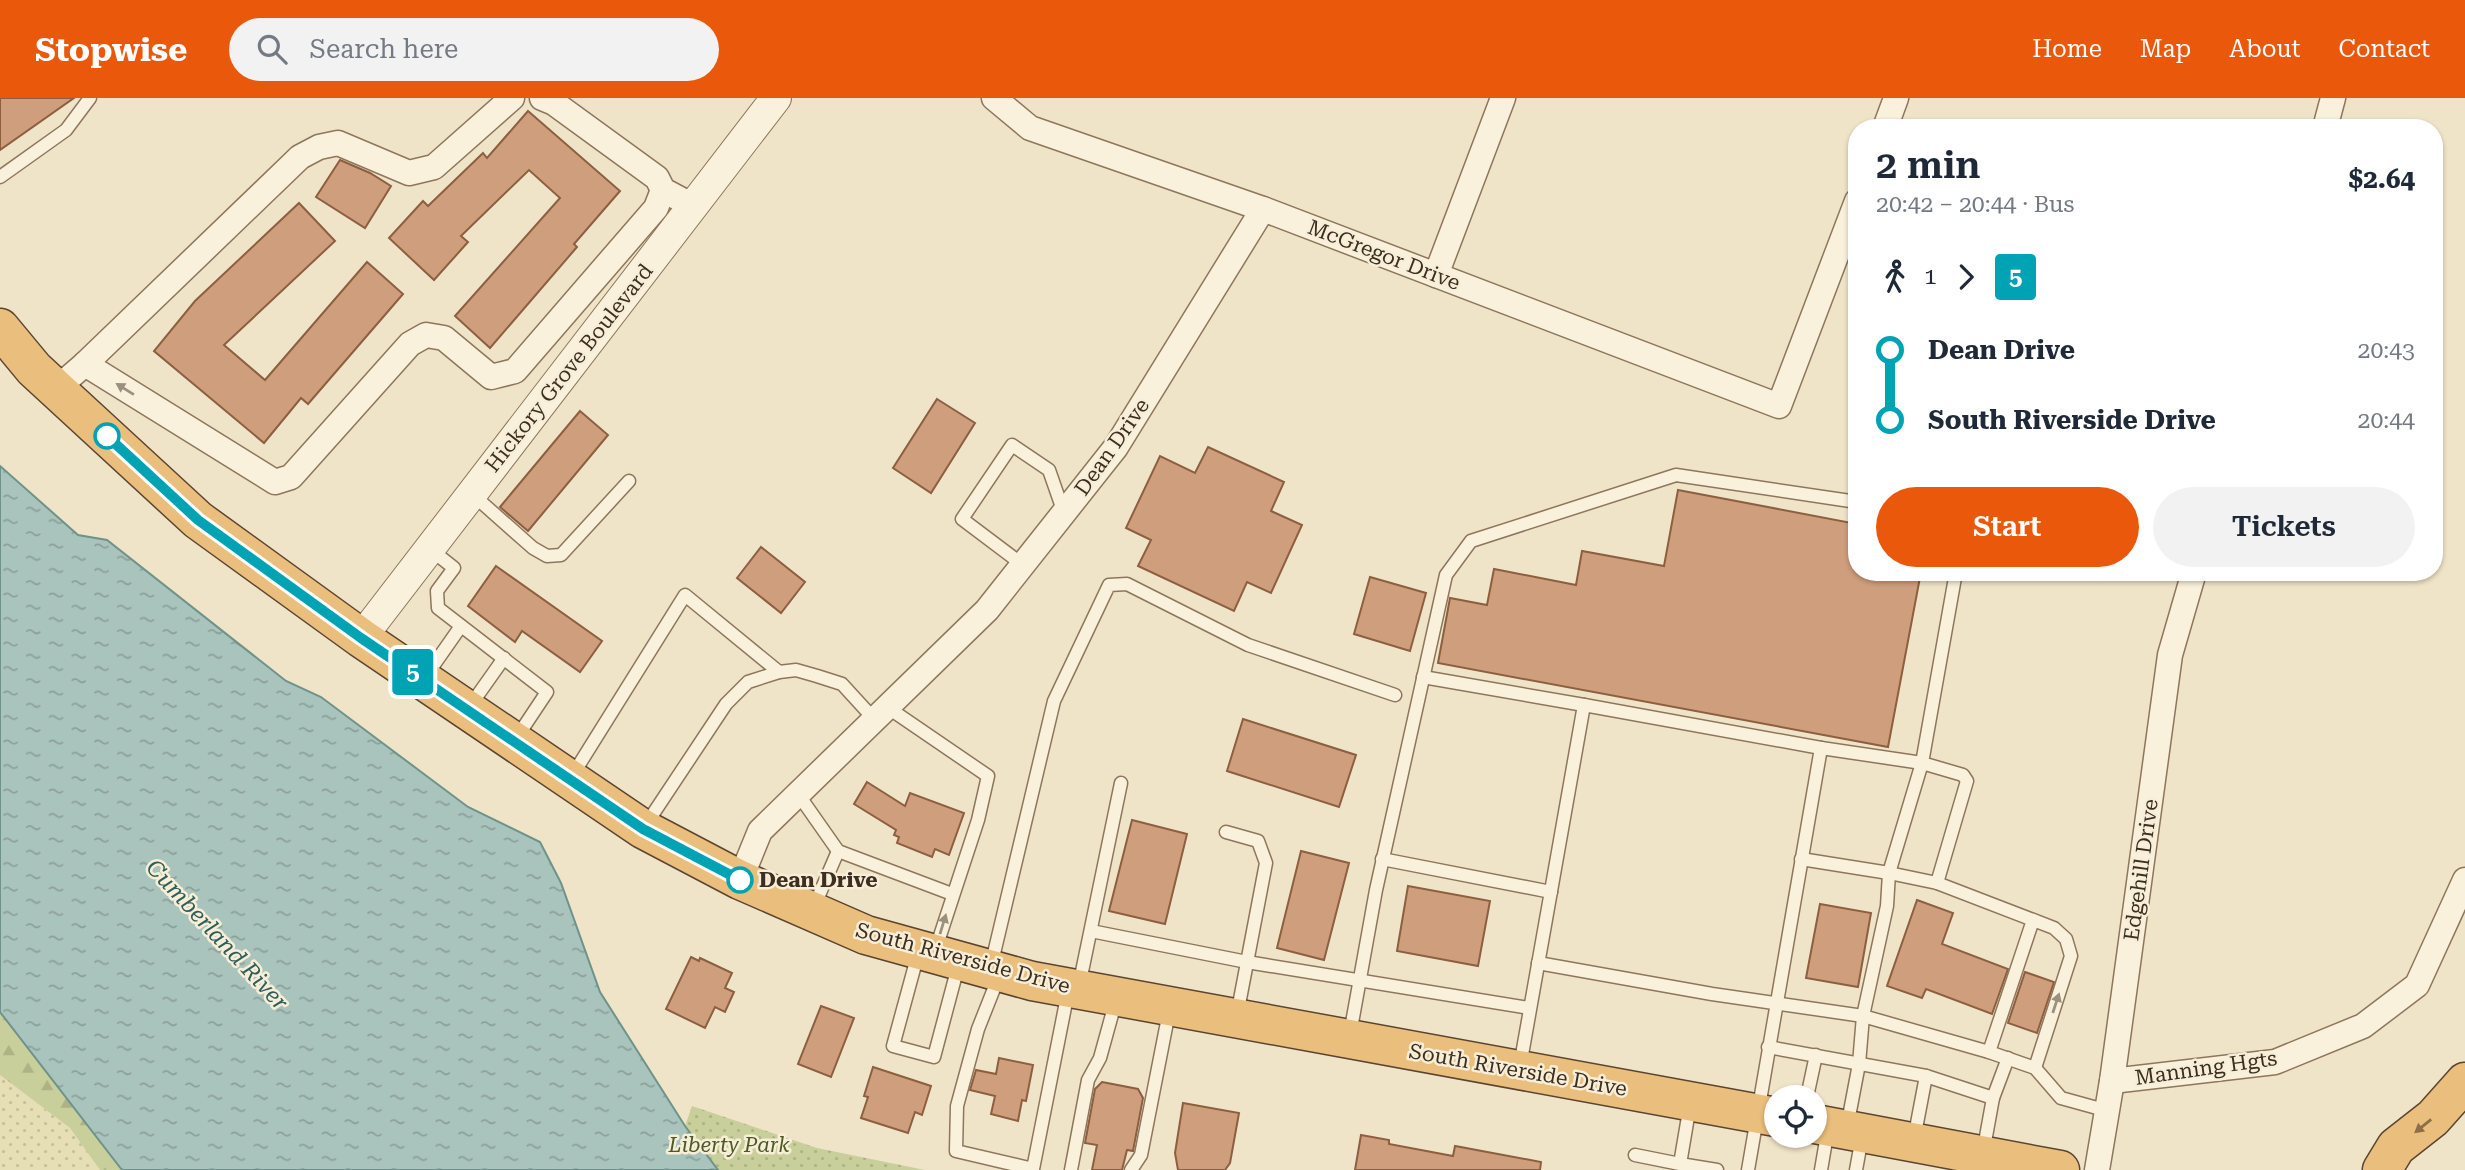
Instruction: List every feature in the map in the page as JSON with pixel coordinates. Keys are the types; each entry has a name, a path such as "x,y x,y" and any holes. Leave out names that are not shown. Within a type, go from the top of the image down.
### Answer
{"highway":[{"name":"South Riverside Drive","path":"0,328 34,369 198,520 361,638 643,829 740,880 866,935 961,962 1074,989 1764,1115"},
{"path":"2382,1170 2396,1147 2432,1118 2465,1082"},
{"path":"1836,1130 1913,1143 1981,1163 2060,1170"}],"street":[{"path":"56,389 300,157 319,147 338,144 409,173 434,167 512,98"},
{"path":"542,98 554,103 657,178 663,190 693,206"},
{"name":"Hickory Grove Boulevard","path":"361,638 776,98"},
{"name":"McGregor Drive","path":"994,98 1030,128 1263,209 1779,406 1848,225"},
{"path":"1436,275 1503,98"},
{"path":"1888,119 1896,98"},
{"path":"2327,119 2333,98"},
{"path":"85,364 275,482 291,477 410,344 426,335 444,338 491,377 515,371 656,208 663,190"},
{"name":"Dean Drive","path":"740,880 760,831 988,610 1116,447 1263,209"},
{"name":"Edgehill Drive","path":"2097,1170 2108,1111 2170,655 2191,581"},
{"name":"Manning Hgts","path":"2112,1081 2275,1062 2363,1026 2417,985 2465,880"}],"lane":[{"path":"0,177 66,130 90,98"},
{"path":"1023,565 962,519 1012,445 1049,470 1064,513"},
{"path":"1349,1039 1382,859 1446,575 1471,541 1676,475 1848,501"},
{"path":"472,494 533,548 547,556 561,555 629,481"},
{"path":"430,549 454,568 437,591 438,608 547,692 514,741"},
{"path":"1821,1170 1859,1064 1863,1016 1887,906 1889,873 1922,763 1954,581"},
{"path":"961,962 893,1046 934,1057 961,962 1054,701 1109,585 1127,584 1248,645 1395,695"},
{"path":"570,779 685,595 779,672"},
{"path":"424,680 461,626"},
{"path":"468,709 504,658"},
{"path":"643,829 726,704 748,682 779,672 796,670 842,684 881,713 988,776 978,820 952,894 961,962 978,1029 957,1106 956,1151 1033,1169 1074,989 1091,930 1122,783"},
{"path":"1423,677 1821,748 1922,763 1963,775 1966,781 1937,883"},
{"path":"1519,1070 1584,705"},
{"path":"1767,1085 1768,1047 1775,1002 1821,748"},
{"path":"798,794 838,851 952,894"},
{"path":"1226,832 1258,842 1266,863 1236,1018"},
{"path":"811,911 838,851"},
{"path":"1382,859 1551,892"},
{"path":"1801,859 1937,883 2054,928 2066,939 2071,956 2035,1068"},
{"path":"1989,1052 2033,920"},
{"path":"1091,930 1247,962 1529,1008"},
{"path":"1538,962 1863,1016 2035,1068 2061,1098 2108,1111"},
{"path":"1071,1170 1088,1080 1100,1058 1117,997"},
{"path":"1131,1170 1141,1155 1170,1006"},
{"path":"1768,1047 1926,1076 1993,1098"},
{"path":"1816,1055 1836,1130"},
{"path":"1981,1163 1993,1098 2008,1058"},
{"path":"1913,1143 1926,1076"},
{"path":"1680,1164 1691,1102"},
{"path":"1748,1170 1764,1121"},
{"path":"1635,1155 1717,1170"}],"shaded area":[{"path":"0,1075 70,1128 100,1170 0,1170"}],"green space":[{"path":"0,1012 122,1170 100,1170 70,1128 0,1075"},
{"name":"Liberty Park","path":"692,1106 817,1148 925,1170 718,1170 685,1126"}],"water":[{"name":"Cumberland River","path":"0,466 78,535 107,540 286,681 321,697 468,807 540,842 561,883 600,992 685,1126 718,1170 122,1170 0,1012"}],"building":[{"path":"0,98 74,98 0,150"},
{"path":"528,111 620,191 574,244 577,247 490,348 455,316 560,198 529,170 461,236 468,242 434,280 389,238 423,201 428,206 483,153 487,158"},
{"path":"340,160 391,186 365,228 316,197"},
{"path":"299,203 335,241 224,345 265,380 367,262 403,294 308,404 301,398 264,443 154,351 195,301"},
{"path":"937,399 975,423 931,493 893,468"},
{"path":"580,411 608,435 528,531 500,507"},
{"path":"1208,447 1284,482 1271,511 1302,525 1271,593 1247,582 1234,611 1138,566 1151,540 1126,528 1160,456 1195,473"},
{"path":"1678,490 1848,522 1848,581 1919,581 1888,747 1438,663 1450,598 1487,605 1494,569 1576,585 1582,551 1664,566"},
{"path":"761,547 805,582 781,613 737,578"},
{"path":"496,566 602,641 580,672 522,631 515,642 468,606"},
{"path":"1370,577 1426,593 1410,651 1354,634"},
{"path":"1243,719 1356,755 1339,807 1227,771"},
{"path":"867,782 905,806 910,793 964,813 949,855 935,849 932,857 897,843 899,837 894,835 896,830 854,804"},
{"path":"1132,820 1187,834 1165,924 1109,911"},
{"path":"1301,851 1349,863 1324,960 1277,948"},
{"path":"1408,886 1490,901 1478,966 1397,951"},
{"path":"1917,900 1953,913 1942,944 2008,969 1992,1014 1926,989 1922,998 1887,986"},
{"path":"1820,904 1871,913 1858,987 1806,978"},
{"path":"691,957 699,961 700,958 732,973 725,988 734,992 725,1012 715,1007 705,1028 666,1009"},
{"path":"2025,972 2054,982 2037,1033 2008,1023"},
{"path":"821,1006 854,1018 831,1077 798,1064"},
{"path":"999,1058 1033,1065 1026,1101 1022,1100 1018,1121 991,1114 995,1096 970,1090 976,1070 996,1074"},
{"path":"873,1067 931,1086 922,1115 915,1112 908,1133 861,1118 868,1097 864,1096"},
{"path":"1102,1082 1138,1089 1143,1098 1133,1151 1127,1150 1122,1170 1092,1170 1097,1145 1085,1143 1095,1089"},
{"path":"1183,1103 1239,1113 1230,1163 1225,1170 1178,1170 1175,1153"},
{"path":"1361,1135 1389,1140 1389,1144 1453,1156 1455,1146 1541,1162 1540,1170 1355,1170"}],"bus line":[{"name":"5","path":"107,436 198,520 361,638 643,829 740,880"}],"place":[{"name":"Dean Drive","path":"740,880"}]}
